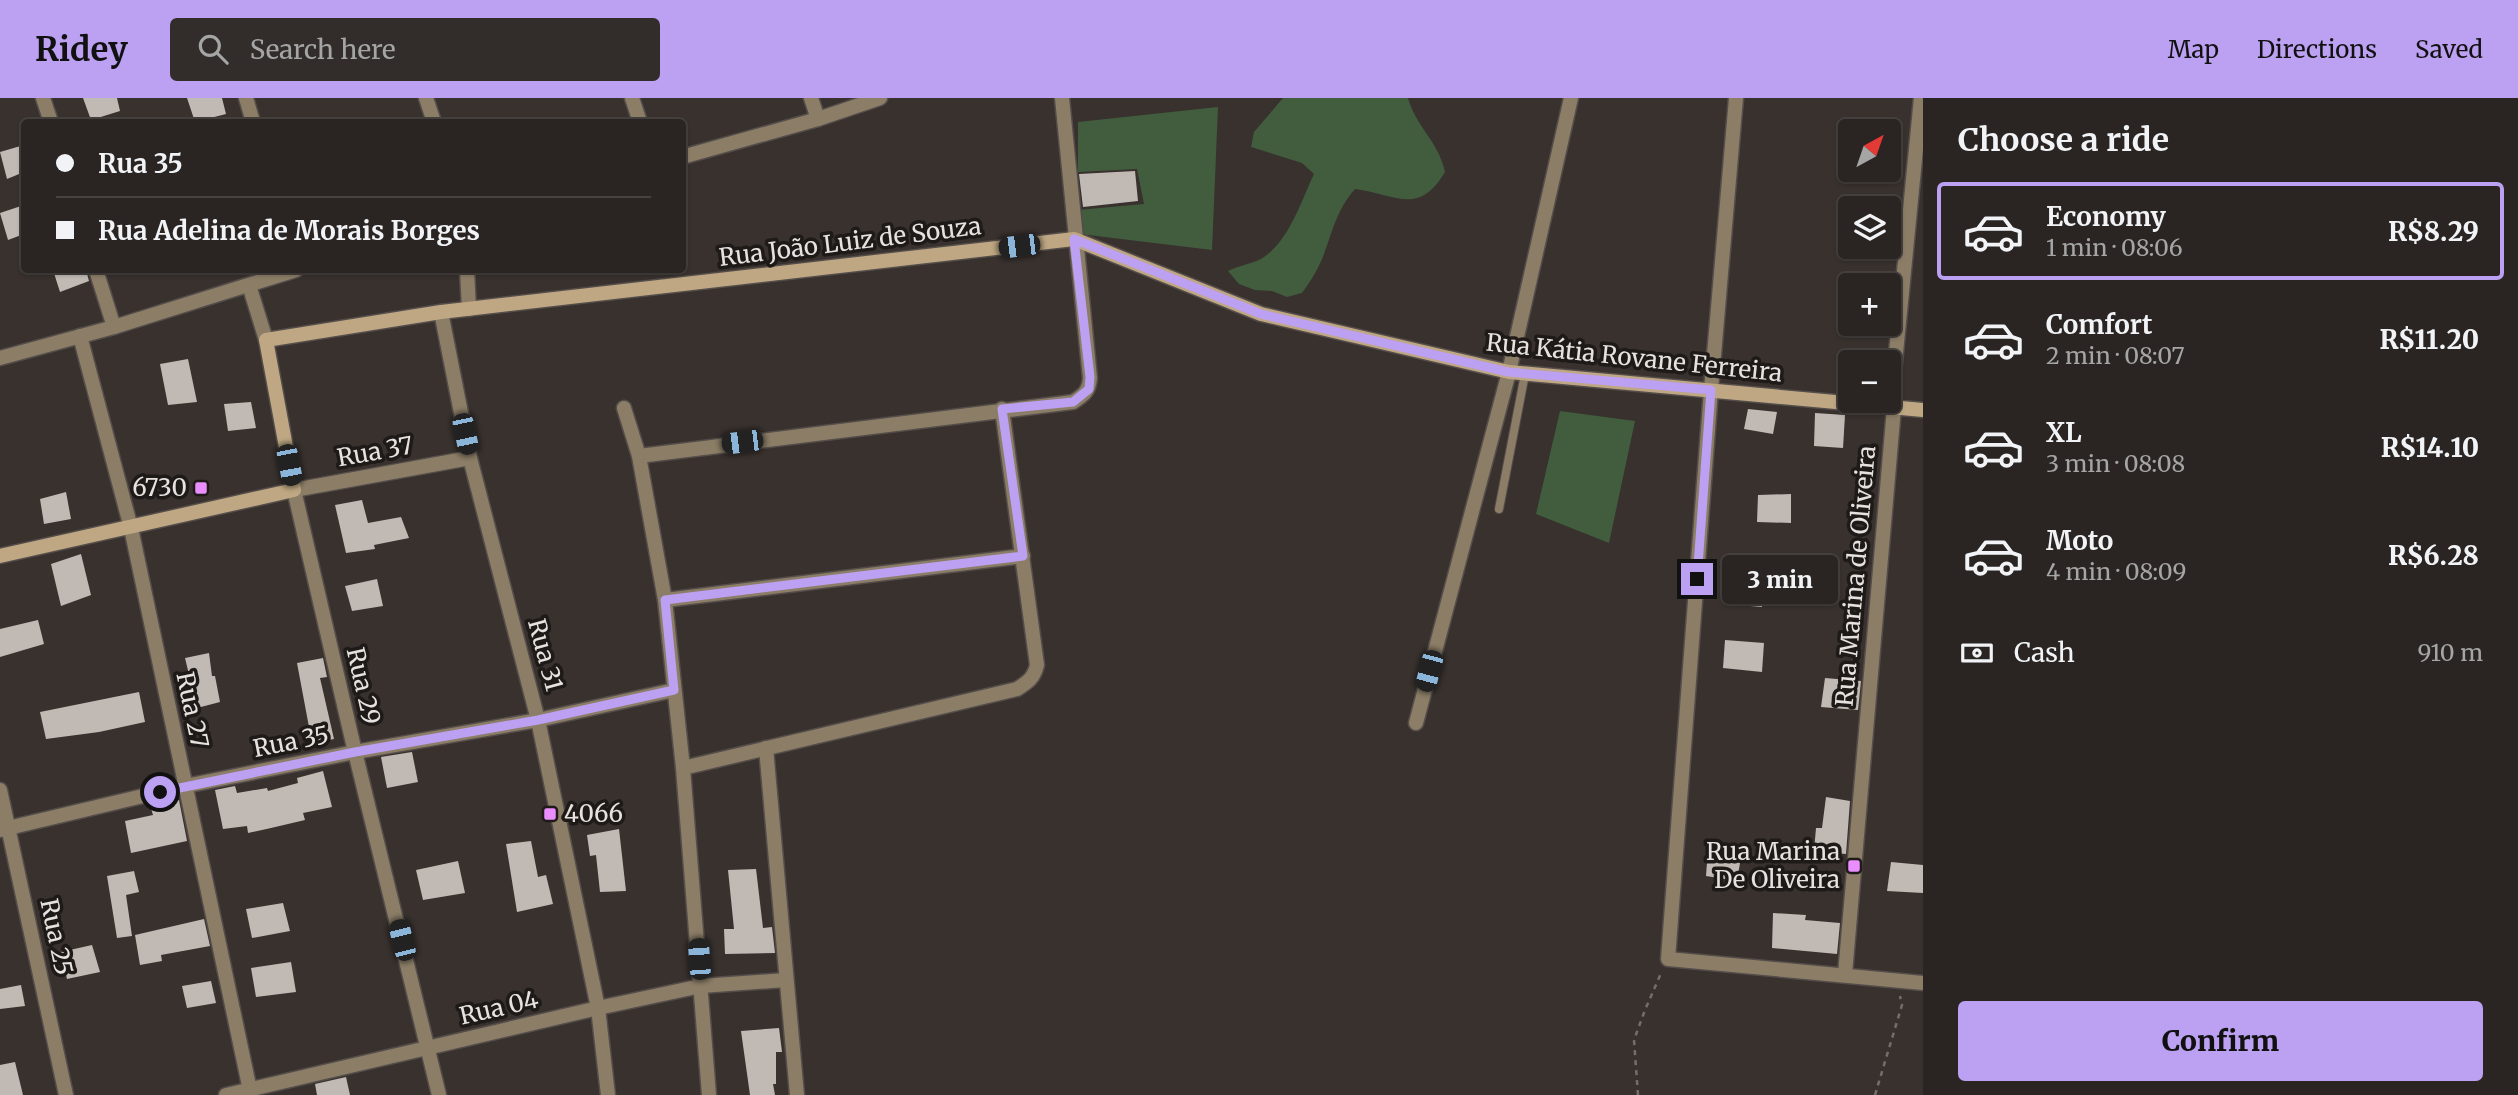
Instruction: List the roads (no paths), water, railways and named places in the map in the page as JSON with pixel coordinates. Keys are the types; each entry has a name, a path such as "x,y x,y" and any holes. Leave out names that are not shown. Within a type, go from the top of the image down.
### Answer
{"street":[{"path":"43,98 50,119"},
{"path":"246,98 252,119"},
{"path":"426,98 433,119"},
{"path":"632,98 639,119"},
{"path":"811,98 818,120"},
{"path":"686,156 818,120 880,98"},
{"path":"639,456 1073,402 1089,389 1090,377 1074,239 1062,98"},
{"path":"1416,723 1508,372 1571,98"},
{"path":"1736,98 1668,959 1923,983"},
{"name":"Rua Marina de Oliveira","path":"1896,350 1922,98"},
{"name":"Rua João Luiz de Souza","path":"265,340 440,312 1074,239 1261,314"},
{"path":"97,273 114,327"},
{"path":"0,358 114,327 287,273"},
{"path":"467,273 469,309"},
{"name":"Rua 29","path":"249,285 265,340 294,490 355,752 439,1095"},
{"name":"Rua 31","path":"440,312 470,458 538,720 598,1008 608,1095"},
{"name":"Rua Kátia Rovane Ferreira","path":"1261,314 1508,372 1838,402"},
{"name":"Rua 27","path":"80,336 131,528 250,1092"},
{"path":"624,408 639,456 665,600 683,768 709,1095"},
{"name":"Rua Kátia Rovane Ferreira","path":"1901,408 1923,410"},
{"path":"683,768 1017,689 1028,682 1035,674 1037,665 1002,409"},
{"name":"Rua Marina de Oliveira","path":"1845,974 1894,413"},
{"name":"Rua 37","path":"0,556 294,490 470,458"},
{"path":"665,600 1023,556"},
{"name":"Rua 35","path":"4,829 185,786 355,752 538,720 674,690"},
{"path":"766,748 796,1095"},
{"name":"Rua 25","path":"0,790 4,829 66,1095"},
{"name":"Rua 04","path":"226,1095 250,1092 598,1008 701,986 786,980"}],"lane":[{"path":"1499,509 1525,374"}],"place":[{"name":"6730","path":"201,488"},
{"name":"4066","path":"550,814"},
{"name":"Rua Marina De Oliveira","path":"1854,866"}]}
